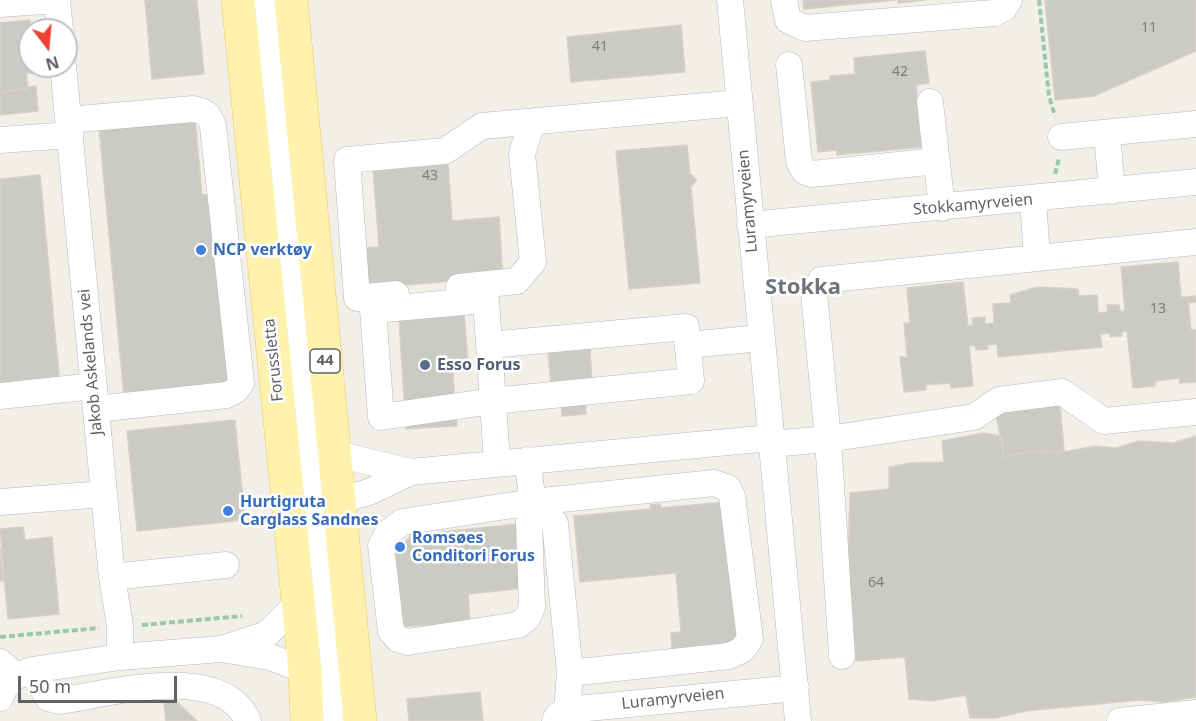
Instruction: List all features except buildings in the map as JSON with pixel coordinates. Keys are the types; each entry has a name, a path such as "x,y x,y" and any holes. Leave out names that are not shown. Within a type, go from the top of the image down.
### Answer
{"main road":[{"name":"Forussletta","path":"238,0 299,602 308,721"},
{"name":"44","path":"291,0 337,501 360,721"}],"street":[{"path":"0,4 57,0 59,18"},
{"path":"265,0 333,721"},
{"name":"Luramyrveien","path":"730,0 760,338 798,721"},
{"path":"784,0 788,20 805,28 994,13 1004,8 1009,0"},
{"path":"789,65 799,161 804,171 812,174 937,161"},
{"name":"Jakob Askelands vei","path":"64,78 112,577 120,626 120,657"},
{"path":"930,102 942,208"},
{"path":"532,122 522,154 533,262 517,281 357,298 347,160 445,150 482,126 739,103"},
{"path":"0,140 193,109 204,111 210,116 213,126 241,383 227,395 95,398 0,396"},
{"path":"1061,137 1196,124"},
{"path":"1107,133 1112,191"},
{"name":"Stokkamyrveien","path":"750,225 1034,200 1196,182"},
{"path":"1034,200 1037,257"},
{"path":"842,656 828,439 814,293 821,280 1196,242"},
{"path":"489,345 686,327 691,381 493,401 381,417 373,310 486,300 489,345 493,401 497,462"},
{"path":"688,345 760,338"},
{"path":"337,501 369,492 411,472 497,462 770,441 828,439 974,417 999,400 1062,392 1104,421 1196,412"},
{"path":"333,453 411,472"},
{"path":"527,460 533,502 529,522 532,607 527,618 518,625 507,627 408,642 398,639 391,631 381,546 388,533 402,522 533,502 714,483 728,488 732,496 750,639 742,650 729,656 570,673"},
{"path":"0,502 104,494"},
{"path":"533,502 555,523 570,673 561,716"},
{"path":"112,577 226,565"},
{"path":"16,669 120,657 221,649 267,634 299,602"},
{"path":"221,649 270,657 305,670"},
{"path":"157,654 160,686"},
{"path":"16,669 48,698 59,701 160,686 196,687 220,693 237,704 248,721"},
{"path":"0,698 16,669"},
{"name":"Luramyrveien","path":"561,716 796,688"},
{"path":"1120,721 1196,713"}],"path":[{"path":"1039,0 1049,96"}],"place":[{"name":"NCP verktøy","path":"201,250"},
{"name":"Esso Forus","path":"425,365"},
{"name":"Hurtigruta Carglass Sandnes","path":"228,511"},
{"name":"Romsøes Conditori Forus","path":"400,547"}],"district":[{"name":"Stokka","path":"803,288"}]}
